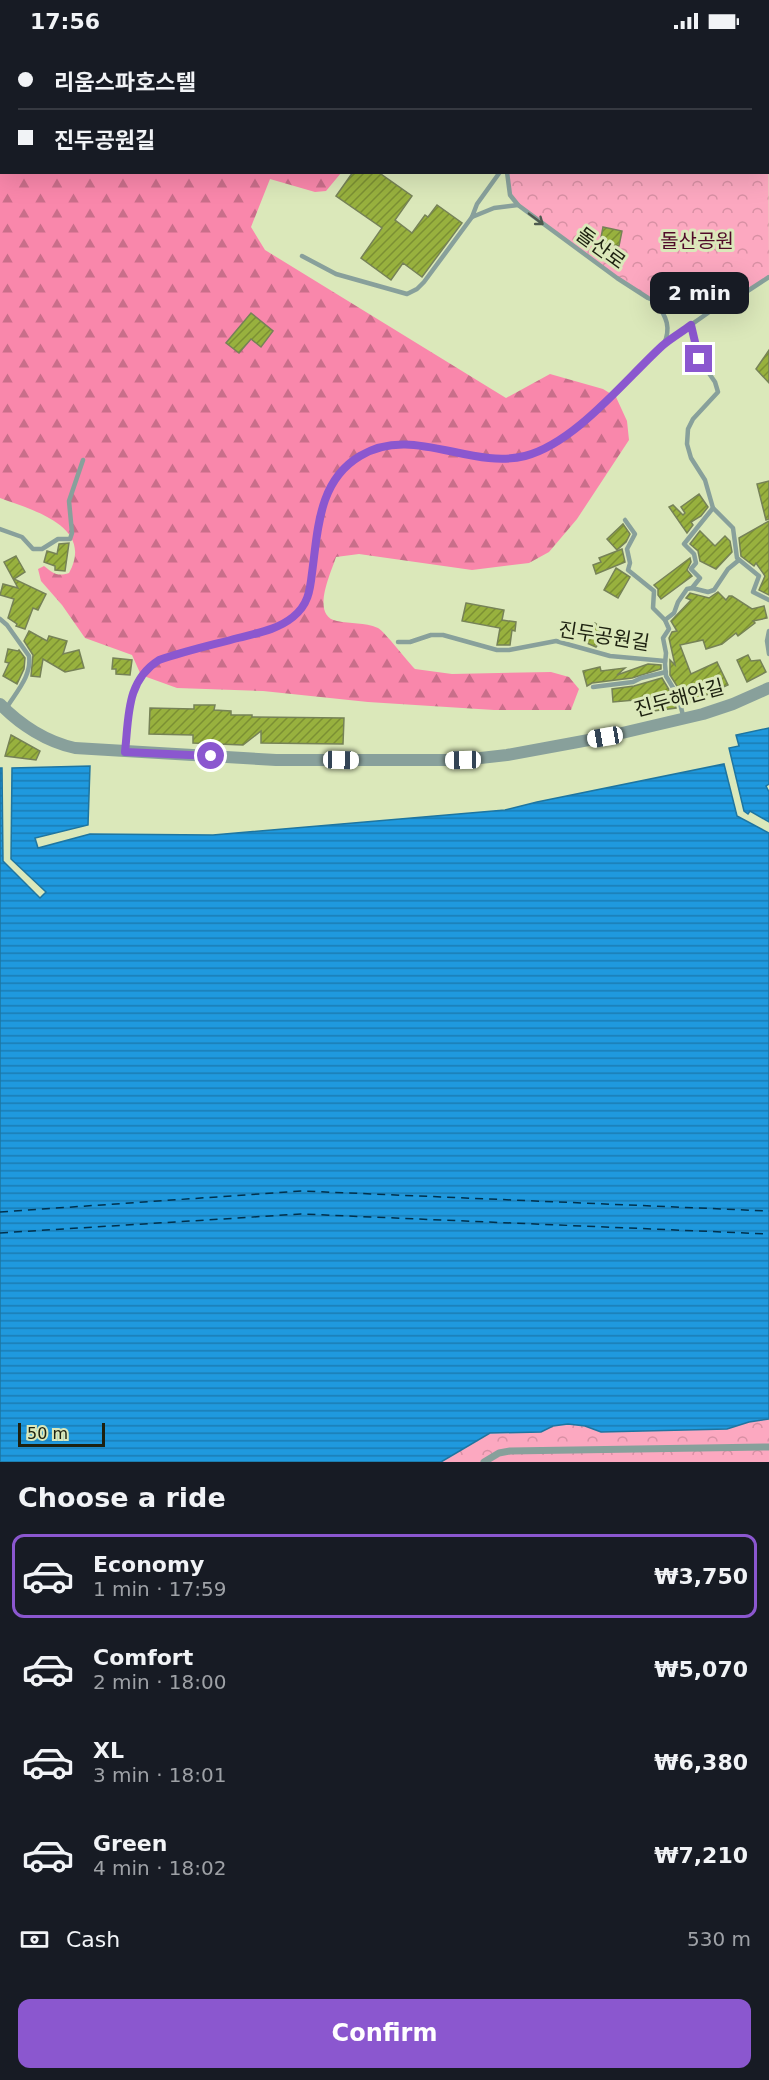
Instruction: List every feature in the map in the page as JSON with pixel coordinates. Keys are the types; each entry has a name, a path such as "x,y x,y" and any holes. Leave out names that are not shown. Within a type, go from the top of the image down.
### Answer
{"street":[{"name":"진두해안길","path":"3,706 30,728 65,746 125,752 276,760 463,760 507,755 594,739 684,719 725,707 769,688"},
{"path":"484,1462 499,1453 507,1452 769,1447"}],"lane":[{"path":"302,256 336,274 407,294 424,282 472,217 477,204 499,174"},
{"path":"507,174 510,195 518,205"},
{"path":"472,217 494,208 518,205"},
{"name":"돌산로","path":"518,205 611,274 656,302 685,309 712,310"},
{"path":"125,752 133,691 141,675 150,666 171,656 275,629 304,606 310,586 324,501 334,481 351,462 369,451 397,445 429,447 489,459 528,455 551,444 583,423 664,344 712,310 769,277"},
{"path":"656,302 668,326 664,344"},
{"path":"691,325 699,359 718,388 718,392 693,419 686,436 688,452 705,480 713,508 733,528 739,560 759,576 753,592 769,600"},
{"path":"0,529 22,537 33,549 42,549 58,539 70,539 72,533 69,501 83,460"},
{"path":"713,508 684,544 694,554 696,561 691,569 700,578 692,588 708,592 714,590 728,569 739,560"},
{"name":"진두공원길","path":"625,520 635,534 627,549 630,563 628,570 654,591 653,608 665,620 669,629 663,638 667,680 678,696 684,719"},
{"name":"진두공원길","path":"665,620 674,613 684,592 692,588"},
{"path":"0,619 8,625 30,661 25,679 3,706"},
{"path":"769,631 767,641 769,654"},
{"name":"진두공원길","path":"398,642 410,642 431,635 443,635 497,650 509,650 556,641 610,656 665,661"},
{"name":"진두공원길","path":"593,687 633,682 666,672"}],"green space":[{"path":"0,174 340,174 326,191 315,192 270,179 251,227 265,250 506,398 550,374 603,389 616,397 627,421 629,440 577,519 549,552 529,563 472,570 359,554 336,557 324,593 325,611 329,617 337,621 378,628 415,669 452,674 551,672 569,677 579,689 571,710 494,710 368,702 263,691 177,688 141,675 132,655 85,638 62,605 41,581 38,569 44,566 55,574 69,573 75,557 74,543 67,532 56,522 43,515 0,498"},
{"name":"돌산공원","path":"507,174 769,174 769,277 712,310 668,305 640,294 518,205 510,195"},
{"path":"769,1419 769,1462 441,1462 490,1433 541,1432 553,1426 568,1424 585,1426 601,1432 727,1429"}],"water":[{"path":"769,728 769,784 766,786 769,792 769,822 750,811 748,814 744,811 729,748 739,746 736,735"},
{"path":"724,764 737,816 769,833 769,1419 727,1429 601,1432 585,1426 568,1424 553,1426 541,1432 490,1433 441,1462 0,1462 0,768 2,768 3,861 40,898 46,892 11,859 12,768 90,766 88,825 35,838 38,848 90,834 213,835 505,810"}],"building":[{"path":"352,174 381,174 412,196 395,220 412,233 425,215 428,217 437,205 462,223 422,277 403,263 391,280 361,258 382,228 336,196"},
{"path":"603,227 622,231 619,246 600,243"},
{"path":"251,313 273,331 261,347 251,339 239,353 226,343"},
{"path":"769,350 769,383 756,369"},
{"path":"769,481 769,519 766,520 757,484"},
{"path":"699,494 708,507 701,516 691,522 693,525 687,533 669,507 673,505 683,515 685,513 681,507"},
{"path":"769,521 769,595 759,590 765,576 756,563 754,566 741,556 739,538"},
{"path":"623,524 630,534 626,542 617,550 607,539"},
{"path":"700,531 715,546 725,536 730,541 732,552 716,569 700,561 698,551 690,544"},
{"path":"69,543 65,571 55,570 55,566 44,562 47,551 57,554 59,544"},
{"path":"622,549 625,562 596,574 593,565 601,562 599,558"},
{"path":"16,556 25,572 14,579 46,594 38,610 33,608 25,629 16,626 17,624 8,618 14,599 0,595 3,584 18,588 4,562"},
{"path":"690,558 691,562 687,570 692,576 661,599 654,585"},
{"path":"616,568 630,577 618,598 604,590"},
{"path":"718,592 726,600 732,596 752,609 764,606 767,618 753,621 755,623 738,636 736,633 722,644 706,649 703,640 680,645 691,674 717,662 728,685 704,696 705,699 685,705 682,694 670,675 670,660 675,665 669,638 672,632 677,631 671,621 691,600 686,598 690,593 709,598"},
{"path":"466,603 504,610 502,620 516,622 515,631 512,630 510,645 497,645 500,628 462,621"},
{"path":"595,623 607,632 596,647 582,641"},
{"path":"29,631 47,641 49,636 67,641 63,654 79,650 84,668 65,672 43,659 40,677 31,676 33,655 24,641"},
{"path":"8,649 19,650 25,658 24,669 17,684 3,676 9,663 5,662"},
{"path":"748,655 751,661 760,660 766,672 747,682 737,660"},
{"path":"113,658 132,660 130,675 116,674 116,669 112,669"},
{"path":"648,664 661,665 661,669 632,678 592,683 587,686 583,671 600,667 601,671 625,668 617,675"},
{"path":"662,678 674,698 676,708 638,713 635,700 613,702 612,689"},
{"path":"194,705 215,705 214,710 231,711 231,715 252,715 252,717 344,718 343,744 261,743 261,731 243,745 193,743 193,735 149,734 150,708 194,709"},
{"path":"11,735 40,751 36,760 5,756"}],"ferry route":[{"path":"0,1212 302,1191 769,1211"},
{"path":"0,1233 301,1214 769,1234"}],"route":[{"path":"211,756 125,752 133,691 145,670 159,660 275,629 299,612 308,599 324,501 334,481 351,462 369,451 397,445 429,447 489,459 528,455 551,444 583,423 664,344 691,325 699,359"}]}
